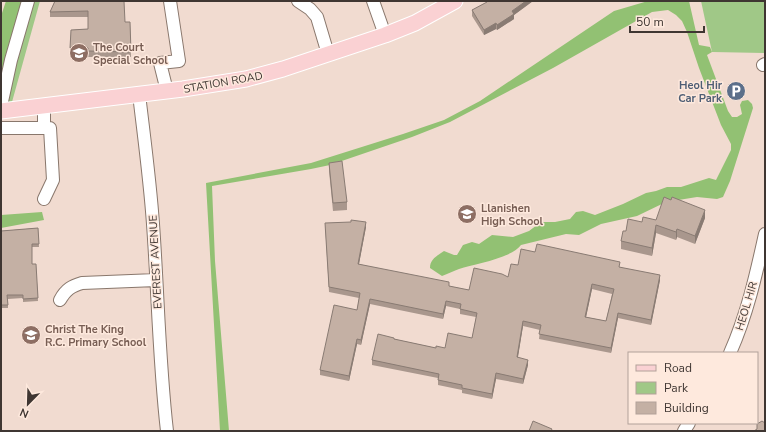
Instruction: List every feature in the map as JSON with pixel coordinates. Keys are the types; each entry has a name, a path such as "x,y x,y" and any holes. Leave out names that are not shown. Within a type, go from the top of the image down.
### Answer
{"main road":[{"name":"STATION ROAD","path":"1,111 222,84 246,79 385,35 415,23 455,1"}],"street":[{"path":"1,106 11,60 28,1"},
{"path":"167,91 160,63 179,61 170,1"},
{"path":"298,1 310,9 317,17 328,54"},
{"path":"373,1 385,35"},
{"name":"EVEREST AVENUE","path":"139,94 150,183 162,379 167,431"},
{"path":"44,105 44,128"},
{"path":"1,128 50,128 53,180 44,198"},
{"name":"HEOL HIR","path":"730,352 742,324 765,234"},
{"path":"60,300 64,292 72,286 82,283 156,280"}],"green space":[{"path":"6,1 26,1 1,78 1,16"},
{"path":"26,1 40,1 12,102 1,103"},
{"path":"648,1 689,1 699,45 710,47 712,52 707,55 728,111 732,117 737,117 742,114 740,105 742,101 748,100 752,104 753,108 730,181 723,197 717,199 697,197 666,202 637,216 601,224 579,235 566,234 521,245 510,254 459,269 442,276 430,268 431,262 436,256 444,251 457,255 463,245 472,242 479,244 492,235 513,237 529,231 541,222 555,222 570,219 576,212 583,211 595,215 646,193 667,187 681,187 709,178 716,180 731,150 731,144 721,125 682,21 668,10 652,12 553,68 450,122 412,137 330,165 212,186 215,261 229,431 220,431 206,183 311,163 444,120 480,101 614,11"},
{"path":"701,1 765,1 765,53 712,52"},
{"path":"42,212 44,220 1,228 1,215"}],"building":[{"path":"55,1 124,1 125,22 130,22 131,52 88,51 88,48 70,48 71,30 88,29 88,11 50,12"},
{"path":"486,1 526,1 512,11 514,14 497,25 496,23 484,30 472,10 487,2"},
{"path":"342,161 347,202 333,203 329,163"},
{"path":"664,197 671,200 672,197 705,210 695,236 677,229 676,232 656,225 652,248 621,241 623,231 626,231 628,219 642,222 643,217 656,220"},
{"path":"351,220 366,222 358,264 449,282 449,286 469,290 474,268 502,274 508,277 511,264 518,265 521,249 535,252 537,244 620,262 619,267 660,275 651,320 618,313 611,348 539,334 541,325 523,321 517,357 528,360 523,379 496,373 492,394 462,388 462,385 438,380 439,374 372,360 378,334 436,348 436,346 445,348 448,333 472,338 477,313 460,309 461,304 446,301 443,314 370,299 361,340 357,339 349,376 320,370 334,305 357,310 360,293 329,287 325,223 351,222","holes":["592,284 614,289 606,321 585,317"]},
{"path":"38,228 39,244 32,244 32,264 36,264 38,298 23,299 23,295 7,295 8,305 1,305 1,231"},
{"path":"533,421 552,429 551,431 529,431"},
{"path":"762,421 765,423 765,431 754,431 757,429 758,423"}],"place":[{"name":"The Court Special School","path":"79,53"},
{"name":"Heol Hir Car Park","path":"736,91"},
{"name":"Llanishen High School","path":"467,214"},
{"name":"Christ The King R.C. Primary School","path":"31,335"}]}
